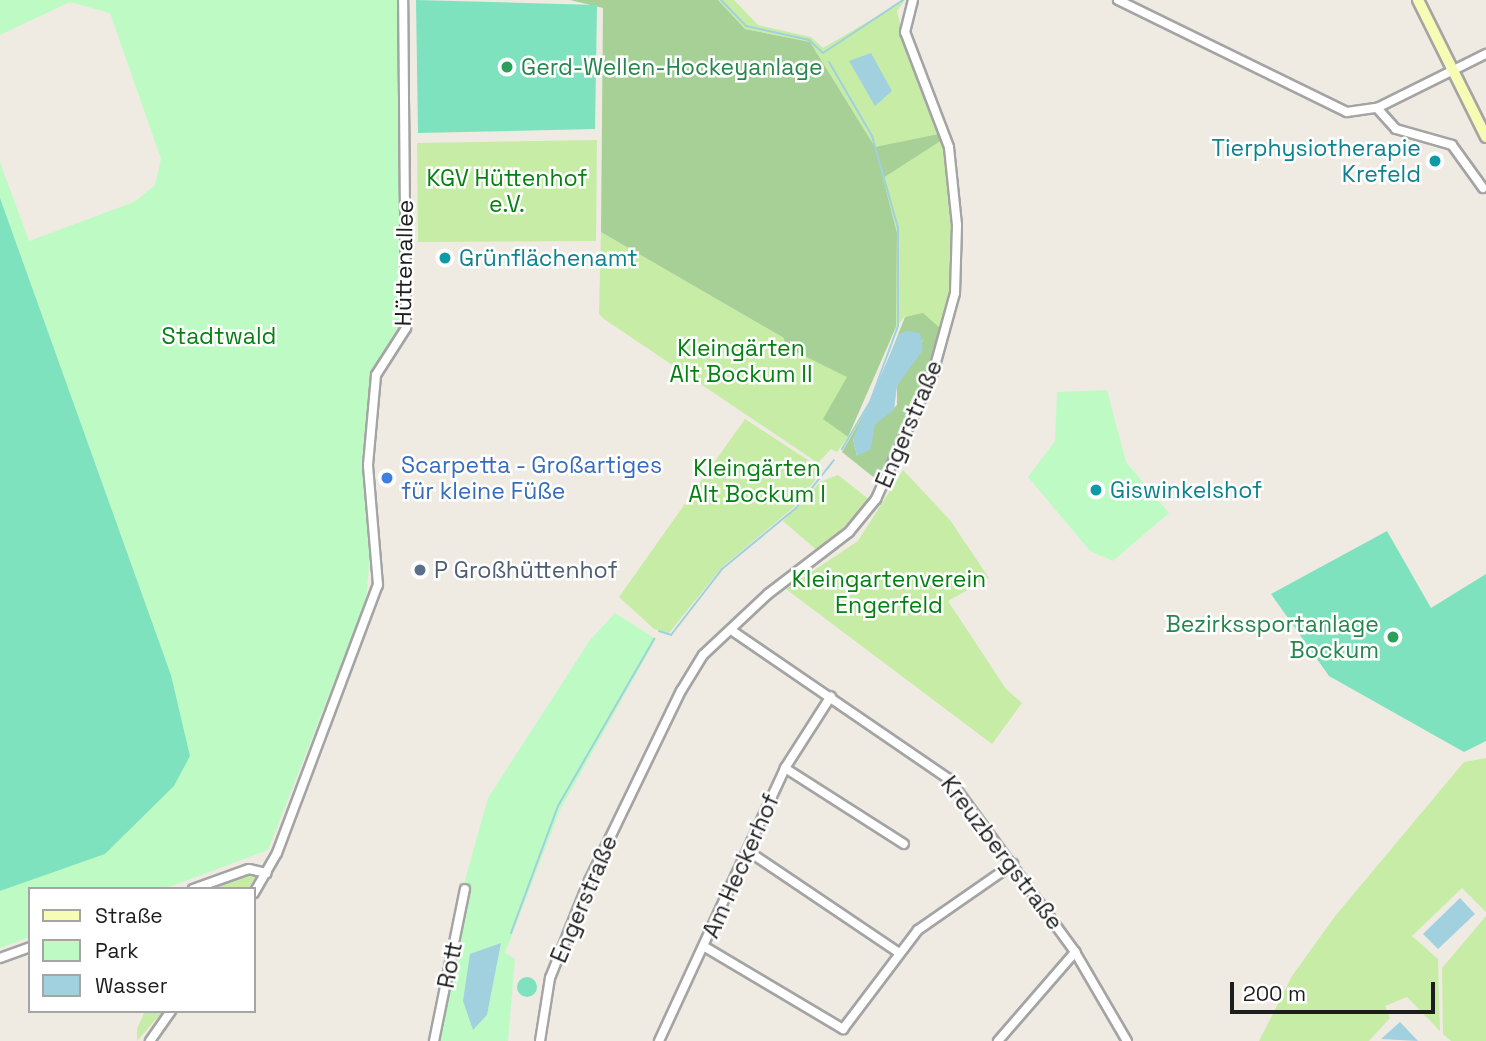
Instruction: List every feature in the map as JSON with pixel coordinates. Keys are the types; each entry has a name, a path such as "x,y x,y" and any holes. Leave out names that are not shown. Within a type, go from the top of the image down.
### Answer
{"main road":[{"path":"1418,0 1486,137"}],"street":[{"name":"Hüttenallee","path":"256,889 267,873 379,585 368,465 376,375 406,328 403,0"},
{"name":"Engerstraße","path":"540,1041 550,978 589,881 681,691 703,655 734,632 768,594 849,532 876,499 920,408 948,324 959,256 954,178 945,134 905,33 913,0"},
{"path":"1118,0 1225,47 1322,105 1346,112 1377,108 1486,54"},
{"path":"1377,108 1396,129 1452,145 1483,188"},
{"name":"Kreuzbergstraße","path":"734,632 935,765 1013,864 1075,951 1128,1041"},
{"name":"Am Heckerhof","path":"659,1041 705,947 785,768 831,696"},
{"path":"785,768 904,844"},
{"path":"748,851 899,953"},
{"path":"705,947 843,1029 899,953 924,925 1013,864"},
{"path":"199,887 249,869 267,873"},
{"name":"Rott","path":"434,1041 465,889"},
{"path":"0,958 28,948"},
{"path":"998,1041 1075,951"},
{"path":"150,1041 170,1013"}],"green space":[{"name":"Stadtwald","path":"0,0 399,0 403,333 373,371 364,469 373,519 366,601 268,850 169,887 28,887 28,938 0,948 0,891 105,854 174,786 190,756 171,675 0,198 0,162 29,241 134,202 155,185 161,159 110,13 70,2 0,35"},
{"name":"Gerd-Wellen-Hockeyanlage","path":"416,0 597,5 595,129 418,133"},
{"path":"570,0 718,0 745,29 810,42 875,147 939,134 942,140 883,178 897,233 896,327 848,437 823,419 847,377 784,346 784,338 601,232 603,8"},
{"path":"718,0 734,0 758,25 811,37 823,48 905,0 897,11 902,32 944,140 952,180 954,291 942,330 905,316 896,327 897,233 883,178 941,140 875,147 810,42 745,29"},
{"name":"KGV Hüttenhof e.V.","path":"597,140 596,241 418,242 417,143"},
{"path":"0,198 171,675 190,756 174,786 105,854 0,891"},
{"name":"Kleingärten Alt Bockum II","path":"601,232 784,338 784,346 848,377 824,419 848,437 837,452 831,449 818,463 604,319 599,314"},
{"path":"923,313 942,330 882,484 842,452 872,400 905,317","holes":["924,338 897,386 897,405 875,424 857,456 853,439"]},
{"path":"1107,390 1126,462 1169,513 1113,561 1090,551 1028,477 1055,441 1057,392"},
{"name":"Kleingärten Alt Bockum I","path":"745,419 823,470 794,507 722,567 669,633 654,629 619,597"},
{"name":"Kleingartenverein Engerfeld","path":"903,470 950,520 989,578 948,601 1006,689 1022,703 992,744 786,589 858,541"},
{"path":"838,475 870,500 819,552 783,521 820,482"},
{"name":"Bezirkssportanlage Bockum","path":"1387,531 1431,608 1486,574 1486,741 1464,752 1329,676 1271,594"},
{"path":"615,613 656,639 560,810 505,953 515,959 508,1041 439,1041 463,924 463,887 488,798 590,640","holes":["501,943 487,1015 473,1030"]},
{"path":"1486,758 1486,912 1462,888 1412,936 1438,959 1440,1031 1407,997 1385,1006 1390,1018 1369,1041 1259,1041 1292,976 1336,915 1464,762"},
{"path":"248,871 255,877 249,887 207,887"},
{"path":"1486,916 1486,1041 1451,1041 1443,1034 1442,968"},
{"path":"527,977 534,980 537,987 534,994 527,997 520,994 517,987 520,980"},
{"path":"144,1013 161,1013 137,1041 137,1029"}],"water":[{"path":"871,53 892,91 875,106 849,61"},
{"path":"907,331 920,333 923,350 897,386 894,410 875,424 871,449 857,456 853,439 899,334"},
{"path":"1460,898 1475,914 1438,949 1423,934"},
{"path":"501,943 487,1015 473,1030 463,1001 470,954"},
{"path":"1400,1022 1418,1041 1381,1039"}],"waterway":[{"path":"721,0 746,26 809,40 823,53 903,0"},
{"path":"829,62 872,136 898,228 898,326 870,402 842,449"},
{"path":"659,631 671,635 722,569 796,508 834,460"},
{"path":"511,933 558,806 654,639"}],"place":[{"name":"Gerd-Wellen-Hockeyanlage","path":"507,67"},
{"name":"Tierphysiotherapie Krefeld","path":"1435,161"},
{"name":"Grünflächenamt","path":"445,258"},
{"name":"Scarpetta - Großartiges für kleine Füße","path":"387,478"},
{"name":"Giswinkelshof","path":"1096,490"},
{"name":"P Großhüttenhof","path":"420,570"},
{"name":"Bezirkssportanlage Bockum","path":"1393,637"}]}
